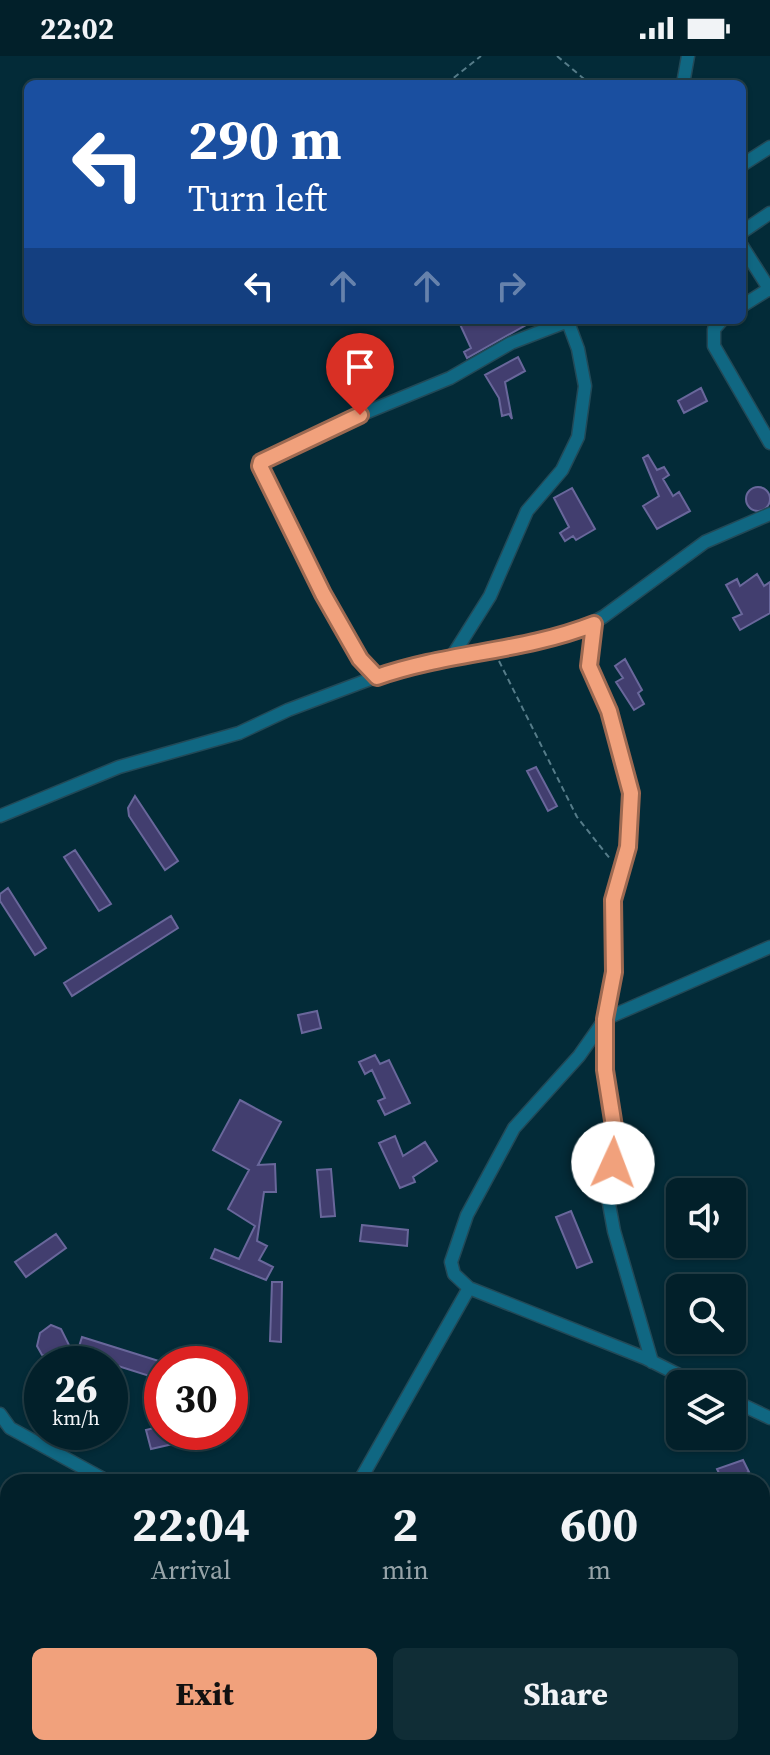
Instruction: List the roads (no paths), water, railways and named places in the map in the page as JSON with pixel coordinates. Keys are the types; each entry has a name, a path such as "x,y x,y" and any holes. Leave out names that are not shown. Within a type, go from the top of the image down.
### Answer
{"street":[{"path":"684,80 688,56"},
{"path":"746,162 770,147"},
{"path":"746,229 770,213"},
{"path":"746,252 770,289 746,304"},
{"path":"377,677 360,659 323,594 260,464 326,429 450,378 511,343 562,324"},
{"path":"453,655 490,596 527,511 562,470 578,437 585,386 571,324"},
{"path":"718,324 714,329 714,346 770,443"},
{"path":"0,816 119,767 239,733 288,710 377,677 453,655 496,653 594,624 705,542 770,514"},
{"path":"594,624 589,666 609,711 631,793 622,872 613,900 614,972 605,1019 605,1070 615,1133 607,1193 609,1210 652,1362"},
{"path":"668,1370 469,1288 454,1274 451,1262 467,1215 514,1128 579,1056 605,1019 770,947"},
{"path":"364,1474 469,1288"},
{"path":"746,1407 770,1418"},
{"path":"0,1414 10,1428 94,1474"}]}
